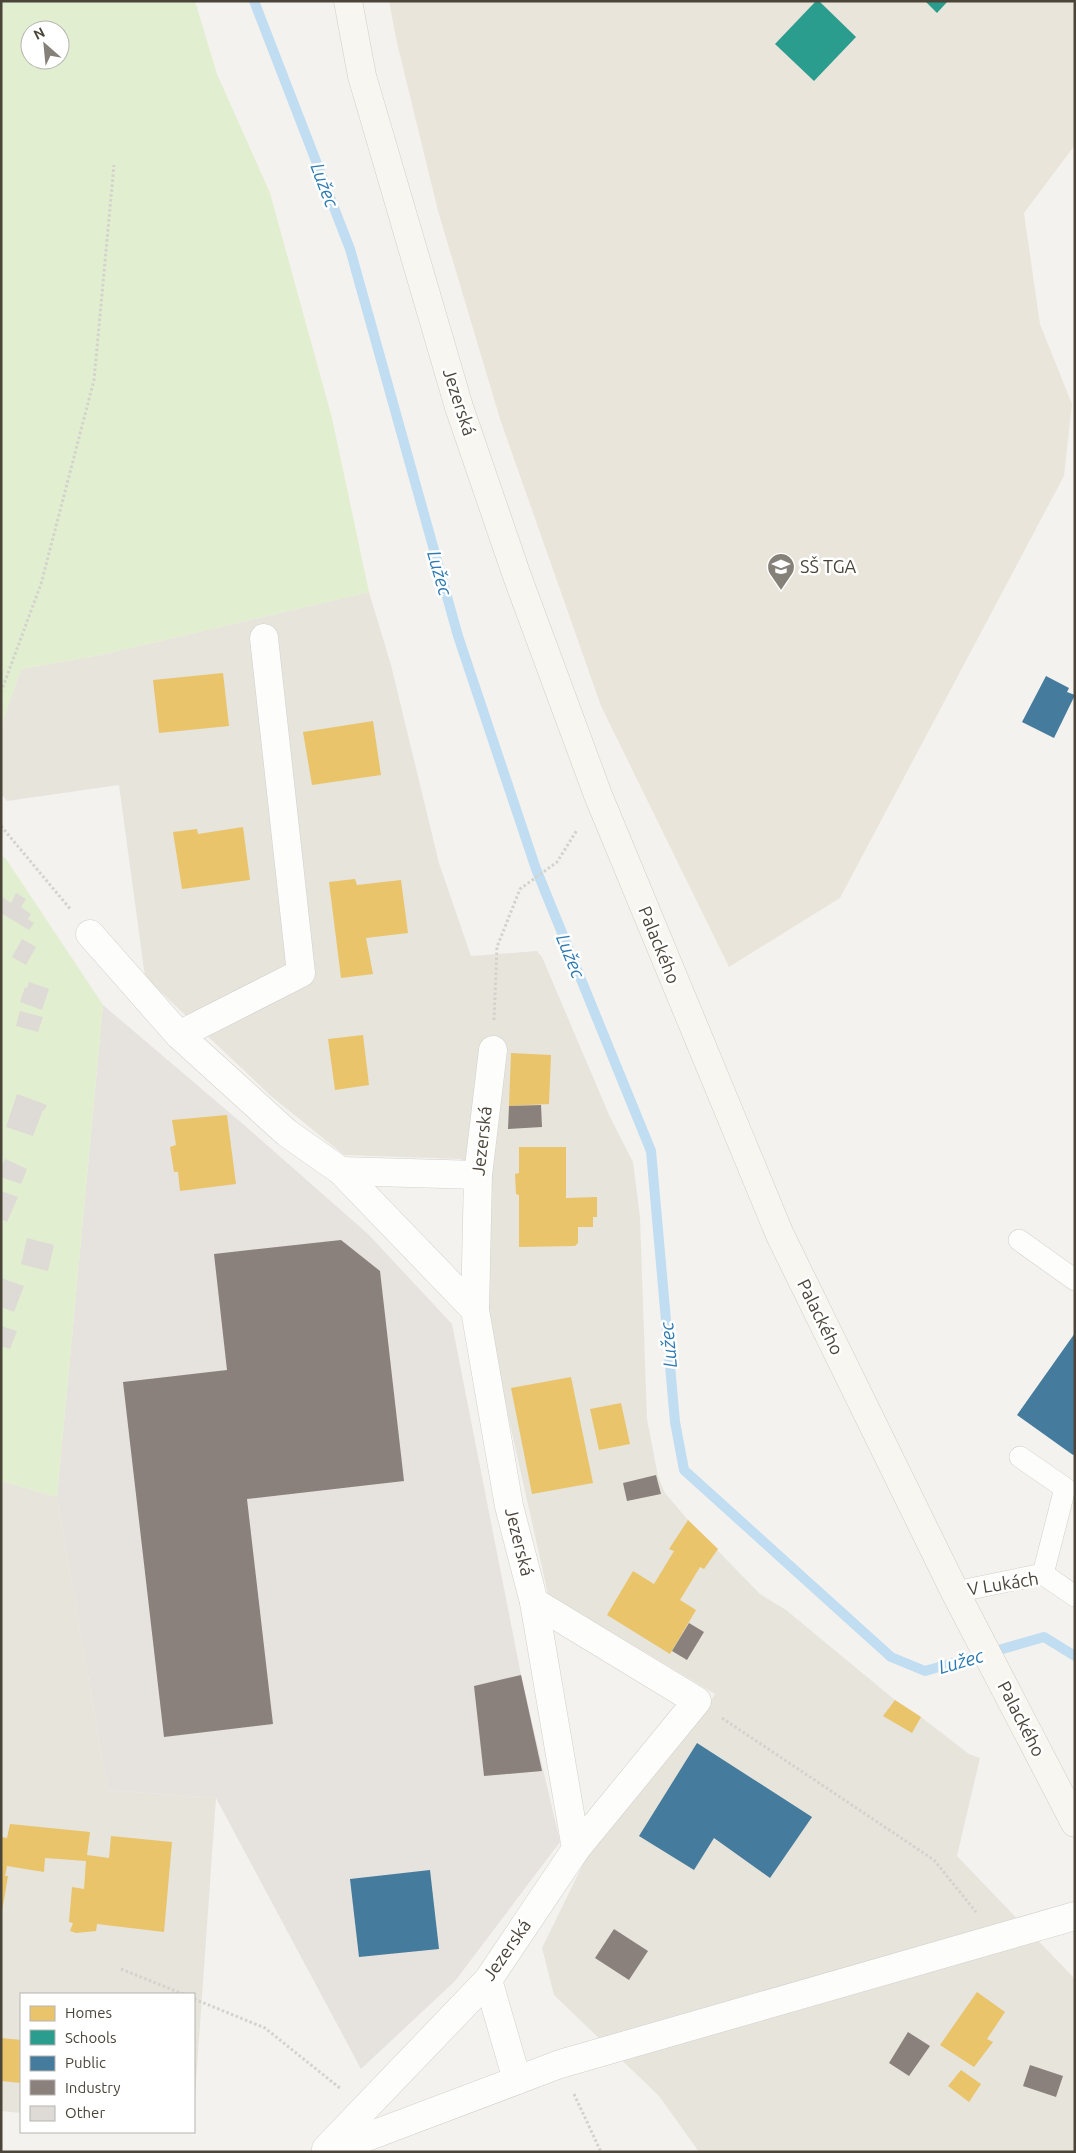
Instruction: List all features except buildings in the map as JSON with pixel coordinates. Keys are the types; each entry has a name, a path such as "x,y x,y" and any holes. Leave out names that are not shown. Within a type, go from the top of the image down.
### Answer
{"street":[{"name":"Jezerská","path":"348,1 362,76 459,407 598,795"},
{"path":"179,1035 301,973 264,638"},
{"name":"Palackého","path":"598,795 780,1235 955,1592 1075,1824"},
{"path":"90,934 179,1035 288,1133 341,1171 475,1310"},
{"name":"Jezerská","path":"324,2152 488,1980 576,1849 534,1602 509,1506 475,1310 478,1175 493,1050"},
{"path":"341,1171 478,1175"},
{"path":"534,1602 697,1701 576,1849"},
{"path":"328,2152 560,2064 1075,1916"},
{"path":"488,1980 517,2080"}],"lane":[{"path":"1019,1240 1075,1280"},
{"path":"1020,1457 1070,1484 1043,1574"},
{"name":"V Lukách","path":"955,1592 1043,1574 1075,1596"}],"path":[{"path":"1,692 41,584 94,380 114,164"},
{"path":"1,826 90,934"},
{"path":"493,1050 497,947 520,889 557,862"},
{"path":"697,1701 934,1860 998,1939"},
{"path":"121,1969 181,1993"},
{"path":"195,1999 264,2028 365,2108"},
{"path":"560,2064 602,2152"}],"shaded area":[{"name":"SŠ TGA","path":"389,1 1075,1 1075,145 1024,213 1040,324 1072,404 1064,476 840,898 729,967 601,706 500,419 438,211 397,43"},
{"path":"369,592 391,665 439,863 471,956 537,951 542,957 610,1117 633,1162 640,1217 647,1419 658,1476 665,1493 688,1520 760,1594 786,1610 895,1700 921,1717 969,1754 980,1758 957,1856 1075,1979 1075,2152 699,2152 659,2096 554,1995 542,1948 589,1852 696,1724 715,1694 548,1594 486,1317 491,1177 460,1159 344,1155 271,1096 145,977 119,785 7,801 1,794 1,726 21,669 105,654"},
{"path":"103,1005 368,1234 452,1324 521,1675 560,1842 455,1981 361,2069 216,1798 108,1790 57,1497"},
{"path":"1,1481 57,1497 108,1790 216,1798 195,2096 195,1993 20,1993 20,2113 1,2111"}],"green space":[{"path":"1,1 195,1 217,74 270,193 332,418 369,592 105,654 21,669 1,726"},
{"path":"1,855 6,859 103,1005 57,1497 1,1481"}],"waterway":[{"name":"Lužec","path":"254,1 350,249 458,636 536,869 651,1151 675,1422 684,1470 891,1657 925,1671 1044,1637 1075,1656"}],"place":[{"name":"SŠ TGA","path":"781,591"}]}
